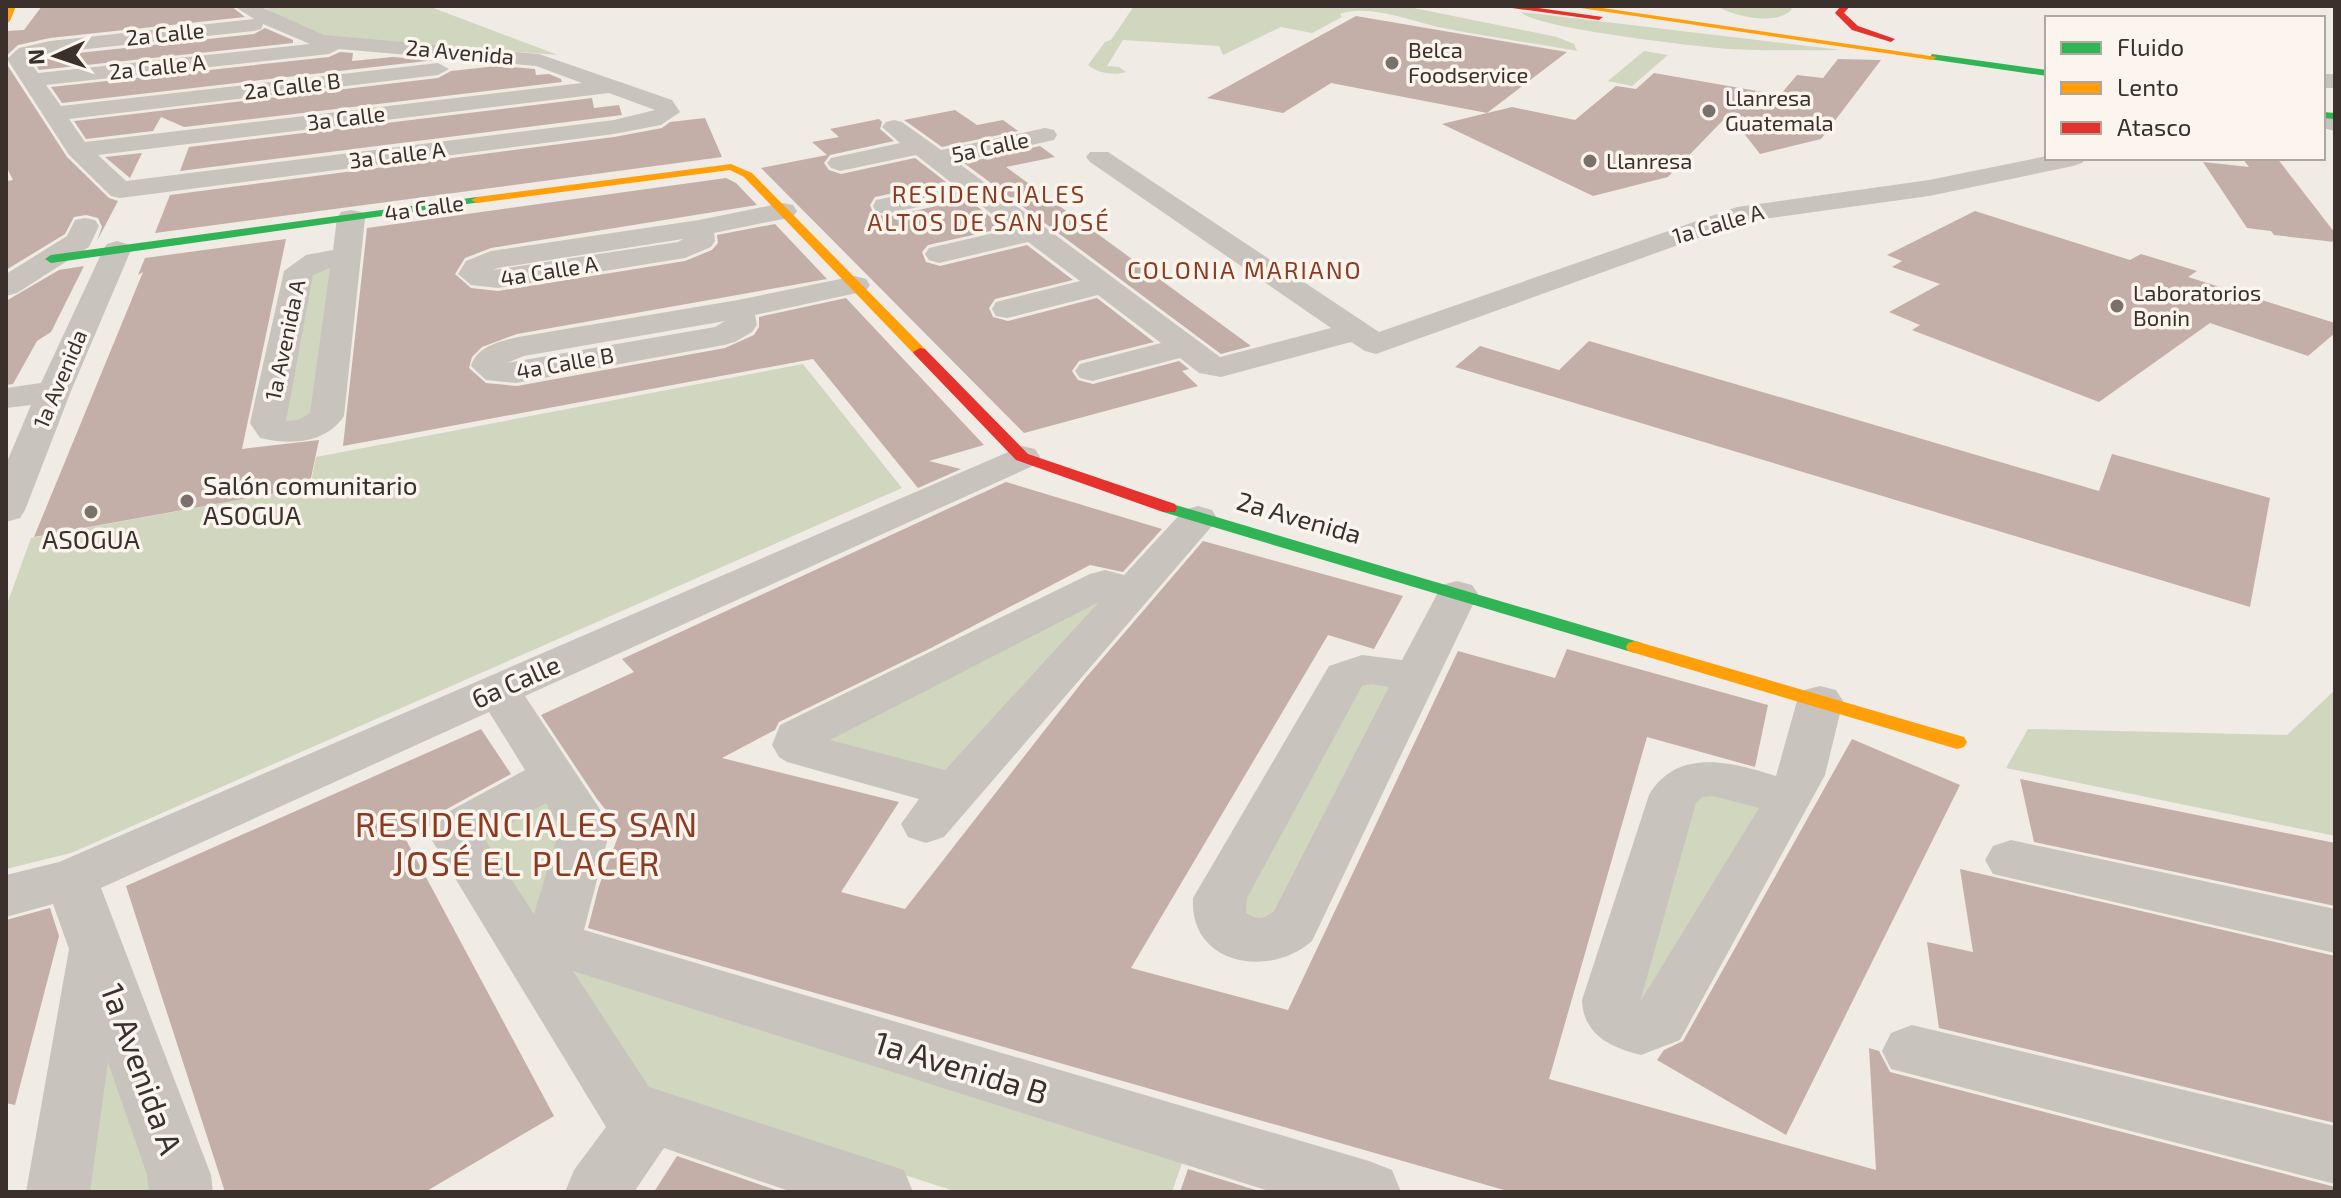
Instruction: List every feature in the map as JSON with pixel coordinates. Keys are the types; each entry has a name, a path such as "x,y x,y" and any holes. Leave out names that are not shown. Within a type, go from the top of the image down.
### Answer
{"main road":[{"path":"6,21 12,6"},
{"path":"1502,6 1799,38"},
{"path":"1571,6 2045,73"},
{"path":"1640,6 2045,63"},
{"path":"1846,6 1839,13 1853,27 1901,41"},
{"path":"1745,21 1807,19"},
{"name":"2a Avenida","path":"731,167 748,175 1022,457 1198,518 1957,742"},
{"name":"4a Calle","path":"51,259 731,167"}],"street":[{"name":"2a Avenida","path":"249,15 314,39 553,63 664,105 668,109 666,115"},
{"name":"2a Calle","path":"32,80 18,59 29,51 249,15"},
{"name":"2a Calle A","path":"283,53 312,47 318,42 314,39"},
{"name":"2a Calle A","path":"32,80 359,45"},
{"name":"2a Calle B","path":"54,114 531,59"},
{"path":"32,80 78,150"},
{"name":"3a Calle","path":"78,150 613,86"},
{"name":"3a Calle A","path":"78,150 116,189 127,190 614,127 666,115"},
{"path":"894,127 1184,347"},
{"name":"5a Calle","path":"928,153 1045,135"},
{"path":"840,163 928,153"},
{"path":"1099,157 1366,338"},
{"name":"1a Calle A","path":"1184,347 1211,366 1221,367 1294,348 1366,338 1737,215 1929,188 2063,160"},
{"path":"886,206 973,187"},
{"name":"4a Calle A","path":"699,228 701,241 685,249 498,279 482,279 473,274 476,267 491,260 699,228 783,211"},
{"name":"1a Avenida A","path":"346,257 316,261 299,271 268,423 273,430 301,430 320,423 327,416 351,218"},
{"path":"6,287 79,241 85,226"},
{"path":"939,254 1033,232"},
{"name":"1a Avenida","path":"6,510 54,391 117,250"},
{"name":"4a Calle B","path":"738,309 741,325 724,335 516,373 498,373 488,366 492,357 508,349 855,285"},
{"path":"1007,309 1102,285"},
{"path":"1092,371 1184,347"},
{"path":"6,398 54,391"},
{"name":"6a Calle","path":"6,896 71,879 1022,457"},
{"path":"1134,591 1105,583 797,737 796,745 940,808 1134,591 1198,518"},
{"path":"1416,679 1374,669 1363,669 1345,676 1220,898 1219,919 1236,936 1261,942 1285,935 1293,926 1416,679 1457,594"},
{"path":"498,690 586,826 549,960"},
{"path":"1788,799 1718,778 1690,781 1674,795 1611,1000 1613,1013 1624,1025 1641,1030 1654,1027 1659,1022 1788,799 1801,775 1820,701"},
{"path":"554,776 464,826 456,837 549,960 628,1108 881,1192"},
{"path":"2011,860 2335,931"},
{"name":"1a Avenida A","path":"71,879 179,1175 181,1192"},
{"name":"1a Avenida A","path":"58,1192 96,947"},
{"name":"1a Avenida B","path":"549,960 1369,1192"},
{"path":"1912,1051 2335,1155"},
{"path":"597,1192 650,1116"}],"green space":[{"path":"262,6 428,6 558,55 324,36 288,22"},
{"path":"1134,6 1404,6 1557,37 1574,44 1577,51 1443,28 1377,12 1351,11 1340,14 1342,17 1312,33 1281,27 1223,55 1219,46 1123,40 1107,66 1119,67 1126,72 1112,74 1092,68 1088,65 1105,42 1111,40"},
{"path":"1717,6 1788,6 1792,9 1777,17 1756,18 1734,14"},
{"path":"1521,12 1841,50 1744,50 1686,45 1554,24"},
{"path":"1644,51 1668,55 1632,86 1608,81"},
{"path":"346,257 327,416 285,432 299,271"},
{"path":"803,364 902,488 71,853 6,869 6,607 31,538 310,487 316,457"},
{"path":"1105,583 1134,591 955,791 797,737"},
{"path":"1416,679 1275,939 1220,897 1340,683"},
{"path":"2335,690 2335,836 2006,768 2028,729 2287,735"},
{"path":"554,776 586,826 554,943 459,831"},
{"path":"1680,787 1788,799 1659,1022 1611,1000"},
{"path":"96,947 181,1192 58,1192"},
{"path":"574,965 1183,1160 1172,1192 957,1192 647,1091 574,976"}],"building":[{"path":"42,6 231,6 245,17 50,38 18,45 6,56 6,31 24,30"},
{"name":"Belca Foodservice","path":"1356,16 1567,52 1487,113 1331,83 1283,113 1207,98"},
{"path":"265,28 293,40 293,43 39,70 34,62 51,56 254,34"},
{"path":"340,52 353,53 352,61 393,57 435,60 62,103 51,87 329,57"},
{"path":"1838,59 1881,60 1821,139 1760,154 1729,114 1668,177 1593,196 1442,124 1512,107 1575,120 1616,86 1636,89 1654,73 1780,95 1797,75 1823,78"},
{"path":"6,63 67,157 109,198 118,201 97,241 102,227 98,218 86,215 74,217 65,234 6,270 6,181 13,180 6,166"},
{"path":"497,66 535,69 536,75 549,74 562,82 184,127 161,117 153,131 86,139 74,121 438,78 451,71"},
{"path":"592,98 594,108 619,105 622,115 180,171 189,147"},
{"path":"955,110 977,125 1003,120 1018,131 942,147 904,120"},
{"path":"705,118 722,157 155,233 170,195 614,137 662,128 670,122"},
{"path":"879,119 882,122 880,129 894,141 830,155 824,163 829,170 841,174 915,158 946,182 875,197 870,205 873,213 887,217 968,199 1004,228 928,245 922,252 926,262 940,266 1027,245 1073,280 995,299 989,308 993,317 1008,321 1097,298 1154,342 1079,361 1072,371 1078,380 1093,384 1179,361 1189,369 1182,371 1198,386 1024,433 761,168 827,155 812,142 839,137 830,129"},
{"path":"1040,146 1055,157 1006,167 1251,346 1221,354 964,163"},
{"path":"142,153 130,178 105,157"},
{"name":"Laboratorios Bonin","path":"2244,160 2279,160 2335,233 2335,242 2274,235 2271,231 2247,228 2203,162 2249,167"},
{"path":"726,178 736,183 757,205 491,248 465,258 455,274 471,288 498,291 685,261 712,250 718,243 717,235 775,224 827,279 517,334 482,347 472,357 469,368 486,383 517,386 725,348 754,335 759,327 759,317 846,298 984,445 929,461 961,469 918,488 813,359 343,446 367,228"},
{"name":"Laboratorios Bonin","path":"1975,211 2130,260 2141,254 2197,271 2188,277 2335,323 2335,333 2308,356 2210,323 2099,402 1912,330 1920,325 1889,312 1940,284 1892,267 1902,261 1887,255"},
{"path":"286,239 242,449 319,440 309,487 34,537 143,272 138,275 145,258"},
{"path":"84,266 51,332 37,341 13,384 6,385 6,301 59,270"},
{"path":"1589,341 2099,491 2112,454 2270,498 2250,607 1455,367 1480,346 1559,370"},
{"path":"1006,482 1162,529 1123,572 1090,565 931,648 779,722 775,730 722,758 899,802 841,892 905,909 1083,681 1203,541 1403,596 1374,649 1328,635 1131,968 1288,1010 1458,651 1555,678 1567,649 1768,705 1755,767 1647,737 1549,1079 1876,1170 1869,1048 1879,1051 1890,1072 2335,1187 2335,1192 1511,1192 588,928 599,886 621,829 597,799 541,715 634,672 622,659"},
{"path":"481,729 511,774 445,810 435,824 405,838 554,1116 425,1192 225,1192 126,886"},
{"path":"1852,739 1960,785 1786,1135 1657,1060 1664,1050 1683,1041"},
{"path":"2020,779 2335,843 2335,906 2034,842"},
{"path":"1960,869 2335,956 2335,1123 1939,1028 1927,942 1973,952"},
{"path":"50,908 59,936 15,1105 6,1103 6,920"},
{"path":"677,1156 776,1190 776,1192 654,1192"},
{"path":"1188,1169 1262,1192 1180,1192"}],"traffic: fast":[{"path":"1932,57 2045,73"},
{"path":"2325,115 2335,116"},
{"path":"51,259 477,200"},
{"path":"1169,508 1635,647"}],"traffic: slow":[{"path":"6,21 12,6"},
{"path":"1571,6 1932,57"},
{"path":"477,200 731,167 748,175 920,352"},
{"path":"1635,647 1957,742"}],"traffic: jam":[{"path":"1502,6 1599,17"},
{"path":"1846,6 1839,13 1855,28 1891,39"},
{"path":"920,352 1022,457 1169,508"}],"place":[{"name":"Belca Foodservice","path":"1392,63"},
{"name":"Llanresa Guatemala","path":"1709,111"},
{"name":"Llanresa","path":"1590,161"},
{"name":"Laboratorios Bonin","path":"2117,306"},
{"name":"Salón comunitario ASOGUA","path":"187,501"},
{"name":"ASOGUA","path":"91,512"}],"district":[{"name":"RESIDENCIALES ALTOS DE SAN JOSÉ","path":"989,209"},
{"name":"COLONIA MARIANO","path":"1245,271"},
{"name":"RESIDENCIALES SAN JOSÉ EL PLACER","path":"527,844"}]}
